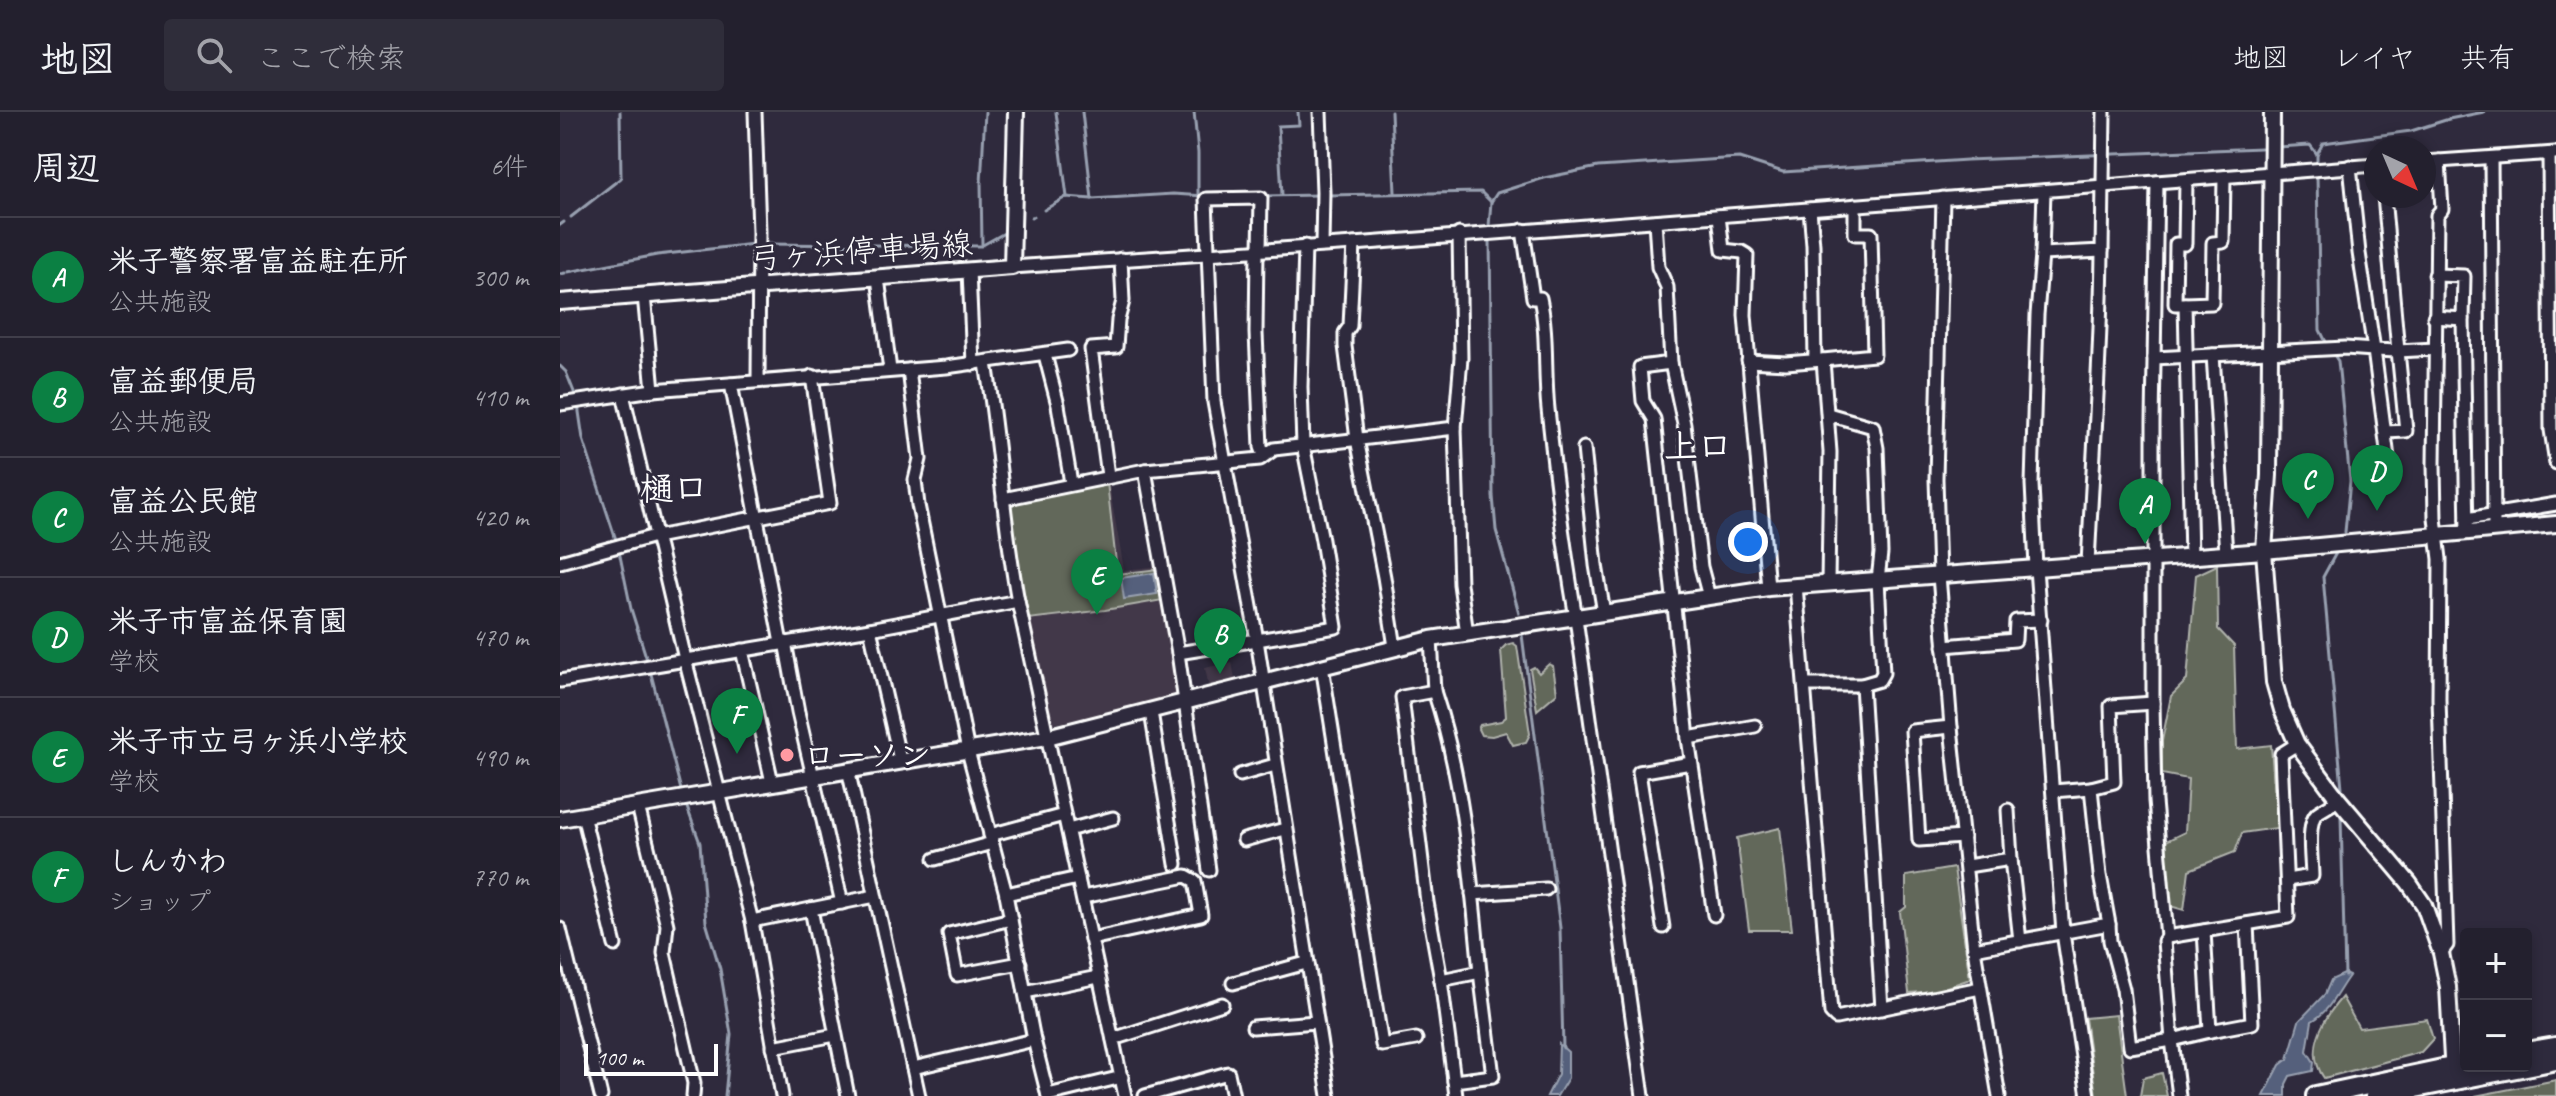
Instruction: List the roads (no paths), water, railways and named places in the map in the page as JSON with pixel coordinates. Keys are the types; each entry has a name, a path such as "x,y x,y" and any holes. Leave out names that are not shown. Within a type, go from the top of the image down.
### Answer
{"highway":[{"path":"2532,1051 2556,1047"},
{"path":"2316,1096 2457,1070 2556,1060"},
{"path":"2375,1096 2457,1070"}],"street":[{"path":"755,112 758,380"},
{"name":"弓ヶ浜停車場線","path":"560,302 1012,267 1016,112"},
{"path":"1320,112 1322,245"},
{"path":"2088,564 2101,343 2104,112"},
{"path":"2272,112 2269,475 2264,551 2274,682 2297,744 2424,905 2441,953 2448,987 2457,1070"},
{"path":"2436,161 2553,153 2551,430 2556,463"},
{"path":"2491,158 2494,522"},
{"path":"2439,161 2442,209 2437,215 2435,275 2434,465 2447,945 2441,953"},
{"path":"1012,267 1354,244 2364,165"},
{"path":"2350,166 2390,473"},
{"path":"2186,180 2185,244 2176,244 2175,304 2212,303 2213,243 2223,242 2224,177"},
{"path":"2157,182 2154,358 2155,801 2172,1040 2179,1096"},
{"path":"2044,191 2032,484 2036,568 2063,933 2088,1096"},
{"path":"1264,455 1261,447 1256,333 1261,198 1206,199 1210,360 1224,464 1257,640 1329,1096"},
{"path":"1943,198 1936,479 1939,575 1974,949 1999,1096"},
{"path":"1748,361 1786,363 1874,355 1871,234 1855,234 1855,205"},
{"path":"2385,208 2406,431 2386,432"},
{"path":"1810,209 1819,360 1828,414 1831,495 1827,540 1828,583"},
{"path":"1719,216 1723,250 1747,255 1745,315 1768,588"},
{"path":"1655,221 1658,267 1667,287 1671,363 1684,424 1701,567 1709,597"},
{"path":"1523,230 1533,298 1540,298 1545,320 1547,405 1563,544 1643,1096"},
{"path":"1459,234 1461,358 1455,428 1460,584 1467,634"},
{"path":"1354,244 1350,326 1345,333 1357,439 1395,647"},
{"path":"1178,653 1336,627 1303,445 1301,387 1305,246"},
{"path":"2042,254 2102,251"},
{"path":"1108,476 1091,349 1116,347 1123,301 1121,259"},
{"path":"969,271 973,364"},
{"path":"2435,275 2464,276 2467,526"},
{"path":"878,278 890,370"},
{"path":"644,295 653,390"},
{"path":"2185,304 2191,557"},
{"path":"2434,317 2463,319"},
{"path":"2154,358 2269,351 2435,349"},
{"path":"560,404 653,390 986,363 1068,350"},
{"path":"1045,355 1058,405 1071,483"},
{"path":"2213,355 2226,554"},
{"path":"986,363 1008,549 1125,1096"},
{"path":"1671,363 1640,367 1643,401 1654,419 1691,763 1714,915"},
{"path":"909,370 920,459 915,480 918,505 939,615 968,751 1006,894 1034,1040 1048,1095 1122,1077"},
{"path":"560,562 656,537 830,503 812,376"},
{"path":"731,384 756,518 842,903"},
{"path":"623,394 685,659 752,921 782,1096"},
{"path":"1806,685 1862,685 1879,680 1883,673 1878,580 1881,553 1877,448 1873,427 1828,414"},
{"path":"1003,499 1145,470 1260,459 1274,449 1455,428"},
{"path":"1584,448 1604,613"},
{"path":"1145,470 1178,653 1209,870"},
{"path":"560,819 1047,737 1431,639 1796,585 2191,557 2438,534 2556,504"},
{"path":"2494,522 2556,524"},
{"path":"1796,585 1831,1013 1836,1018 1980,988"},
{"path":"560,681 1018,601"},
{"path":"1944,646 2015,640 2016,621 2041,620"},
{"path":"870,629 900,760"},
{"path":"1431,639 1434,691 1450,744 1472,894 1493,1076 1454,1081"},
{"path":"742,650 772,782"},
{"path":"1322,666 1382,1045 1416,1039"},
{"path":"1862,685 1882,1009"},
{"path":"1434,691 1402,697 1427,902 1456,1096"},
{"path":"2053,791 2091,788 2114,782 2111,706 2153,703"},
{"path":"1151,712 1176,864"},
{"path":"1688,738 1755,726"},
{"path":"1951,727 1912,731 1919,840 1963,837"},
{"path":"2167,937 2288,917 2281,754 2297,744"},
{"path":"1663,927 1639,772 1691,763"},
{"path":"1240,775 1275,765"},
{"path":"848,769 919,1096"},
{"path":"2091,788 2100,875 2110,941 2123,989 2130,1047 2252,1023 2247,924"},
{"path":"2287,880 2312,876 2311,824 2316,814 2338,799"},
{"path":"638,806 667,925 664,953 694,1083 693,1096"},
{"path":"2008,810 2020,941"},
{"path":"583,815 615,945"},
{"path":"935,859 1064,815"},
{"path":"1068,830 1113,818"},
{"path":"1244,840 1285,829"},
{"path":"1967,866 2011,859"},
{"path":"1083,897 1186,876 1195,881 1201,915 1091,939"},
{"path":"1006,894 1078,878"},
{"path":"1472,894 1546,889"},
{"path":"752,921 875,896"},
{"path":"811,909 848,1096"},
{"path":"1011,919 949,934 954,962 957,975 1020,963"},
{"path":"1974,949 2109,924"},
{"path":"560,929 601,1096"},
{"path":"2204,931 2210,1031"},
{"path":"1233,983 1306,963"},
{"path":"1441,980 1480,972"},
{"path":"1025,992 1098,977"},
{"path":"1113,1039 1222,1004"},
{"path":"1253,1027 1316,1022"},
{"path":"773,1047 835,1035"},
{"path":"913,1068 1034,1040"},
{"path":"1145,1096 1228,1073 1233,1096"}],"water":[{"path":"1154,573 1157,594 1124,599 1121,578"},
{"path":"2344,974 2349,976 2333,1001 2312,1021 2307,1051 2314,1062 2313,1071 2290,1076 2286,1096 2264,1096 2280,1065 2288,1059 2299,1021 2325,994 2331,980"},
{"path":"1559,1044 1568,1052 1568,1078 1557,1096 1547,1096 1558,1074"}],"waterway":[{"path":"571,217 621,178 620,112"},
{"path":"982,244 985,112"},
{"path":"1056,112 1067,197"},
{"path":"1082,112 1092,199"},
{"path":"1194,112 1198,195"},
{"path":"1282,195 1278,126 1299,125 1298,112"},
{"path":"1391,112 1395,192"},
{"path":"2317,164 2317,154 2323,143 2411,131 2484,112"},
{"path":"2278,147 2310,145 2317,154"},
{"path":"1489,226 1491,202 1497,193 1544,178 1598,167 1739,158 1783,172 1967,160 2261,148"},
{"path":"2317,176 2320,330 2328,346"},
{"path":"1328,195 1481,192 1491,202"},
{"path":"1264,196 1320,195"},
{"path":"1044,210 1066,197 1204,196"},
{"path":"560,225 564,222"},
{"path":"762,244 981,246 1006,232"},
{"path":"1490,238 1493,496 1496,530 1519,613"},
{"path":"568,272 657,255 754,244"},
{"path":"560,274 565,273"},
{"path":"2332,352 2338,361 2350,481 2345,532"},
{"path":"560,366 566,372 576,397"},
{"path":"578,405 583,439 617,543"},
{"path":"619,551 631,609 648,663"},
{"path":"2336,553 2323,577 2342,788"},
{"path":"1522,635 1560,928 1563,1048"},
{"path":"650,670 682,794"},
{"path":"685,802 700,843 706,922 720,969 731,1034 725,1096"},
{"path":"2341,816 2345,976"}],"place":[{"name":"米子市富益保育園","path":"2377,511"},
{"name":"富益公民館","path":"2308,519"},
{"name":"米子警察署富益駐在所","path":"2145,544"},
{"name":"米子市立弓ヶ浜小学校","path":"1097,615"},
{"name":"富益郵便局","path":"1220,674"},
{"name":"しんかわ","path":"737,754"},
{"name":"ローソン","path":"787,755"}],"district":[{"name":"上口","path":"1698,446"},
{"name":"樋口","path":"674,488"}]}
